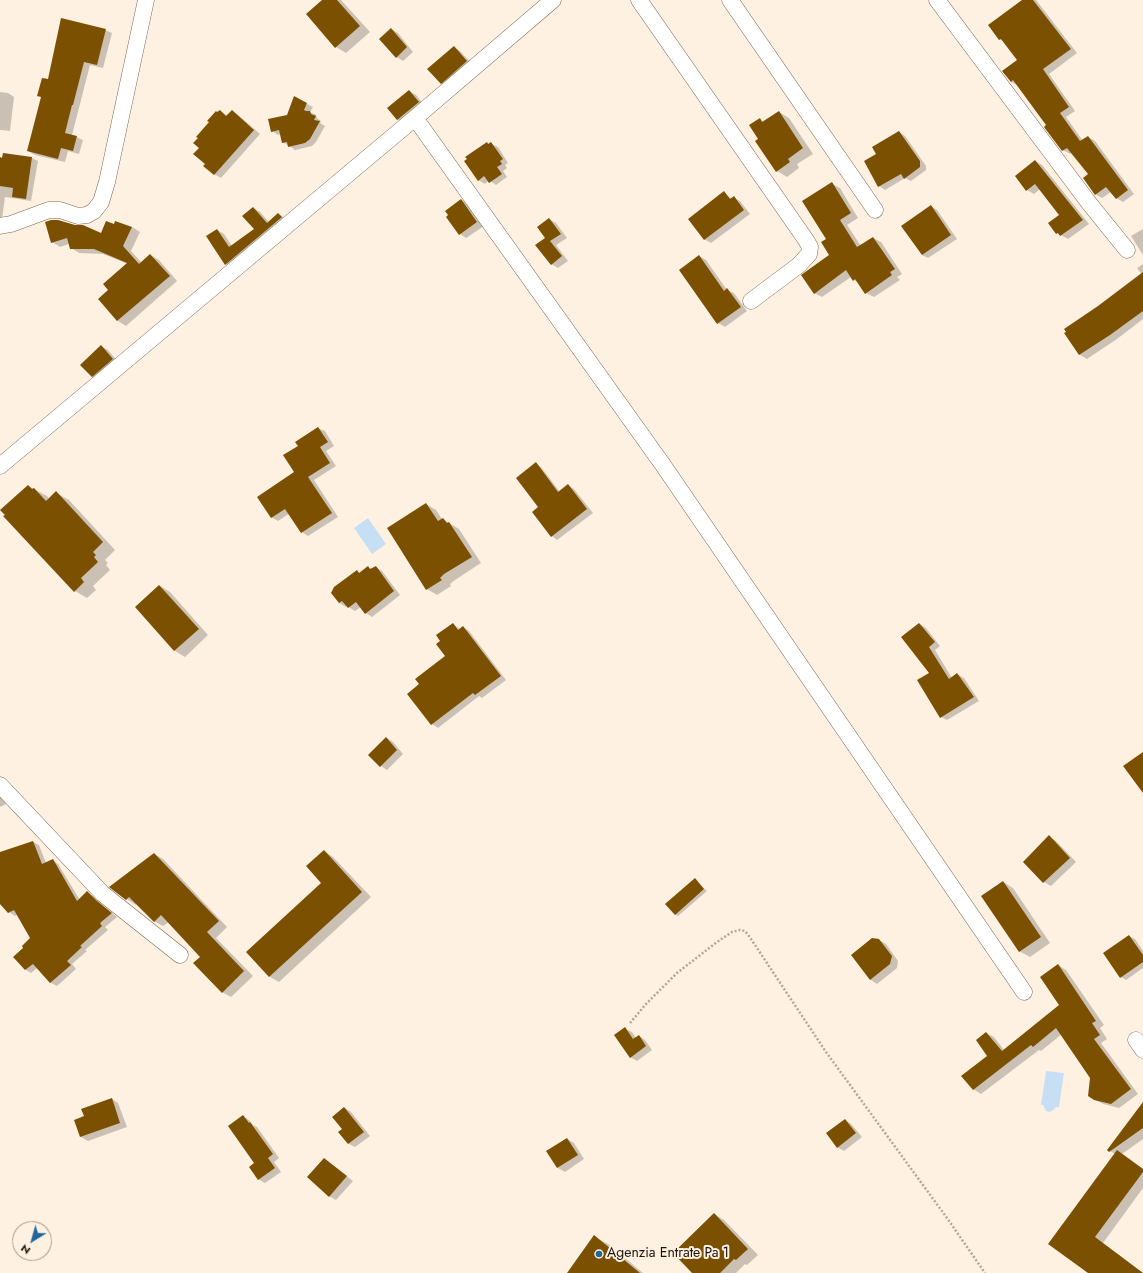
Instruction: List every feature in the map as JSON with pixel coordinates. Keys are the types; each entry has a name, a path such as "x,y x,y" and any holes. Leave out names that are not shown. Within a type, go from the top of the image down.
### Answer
{"street":[{"path":"0,226 11,224 49,210 60,210 78,216 87,216 94,211 101,202 107,182 146,0"},
{"path":"0,466 415,118 553,0"},
{"path":"639,0 810,247 809,254 799,266 751,302"},
{"path":"730,0 875,210"},
{"path":"937,0 1089,204 1127,250"},
{"path":"415,118 663,465 1024,992"},
{"path":"0,785 103,894 180,955"}],"path":[{"path":"630,1023 646,1004 677,973 732,932 740,930 745,931 826,1052 947,1218 985,1273"}],"water":[{"path":"368,518 386,544 372,554 354,528"},
{"path":"1046,1071 1064,1073 1059,1107 1056,1107 1049,1112 1046,1111 1043,1105 1041,1105"}],"building":[{"path":"322,0 337,0 360,26 335,48 306,14"},
{"path":"1022,0 1033,0 1071,49 1043,69 1069,107 1060,113 1080,141 1088,136 1128,190 1116,199 1106,187 1095,195 1083,178 1088,174 1067,148 1062,151 1044,127 1046,125 1013,80 1011,82 1002,71 1017,60 988,25"},
{"path":"61,18 106,29 97,65 84,62 72,105 65,133 77,136 73,151 61,148 58,159 27,151 41,97 37,96 42,78 48,79"},
{"path":"391,28 407,47 396,58 379,39"},
{"path":"454,46 467,61 441,84 427,69"},
{"path":"409,90 419,102 397,120 387,108"},
{"path":"294,96 307,103 304,110 310,111 311,114 316,116 314,120 320,121 310,139 305,143 288,147 287,142 282,143 279,130 271,132 268,119 287,115"},
{"path":"220,110 226,116 232,110 254,130 214,175 203,166 205,164 193,154 199,148 193,143 198,138 196,137 209,122 207,121 216,111 217,112"},
{"path":"779,111 803,148 788,159 790,162 776,172 755,141 758,139 749,125 760,118 762,122"},
{"path":"899,131 920,161 920,167 904,179 901,174 878,187 864,161 876,154 872,147"},
{"path":"487,142 488,144 491,142 503,159 500,161 502,164 497,167 502,174 489,183 484,176 478,181 464,161 467,159 465,157"},
{"path":"3,153 32,157 26,199 12,197 13,188 0,186 0,157 2,158"},
{"path":"1035,160 1083,220 1060,236 1058,233 1056,234 1048,223 1059,215 1035,184 1026,191 1015,176"},
{"path":"832,182 851,213 840,220 857,247 873,237 895,269 890,272 892,275 865,294 855,279 853,281 846,270 814,294 801,275 829,255 821,242 826,239 802,201"},
{"path":"724,191 730,199 734,196 744,210 704,240 688,219"},
{"path":"461,199 477,222 459,235 446,217 448,215 445,211"},
{"path":"931,205 951,235 922,255 901,226"},
{"path":"253,207 267,223 278,213 282,217 225,265 206,236 217,229 229,247 254,229 242,216"},
{"path":"549,218 561,234 550,241 562,256 551,265 535,245 545,238 537,227"},
{"path":"58,220 75,225 83,225 101,233 106,221 114,224 115,221 132,227 123,246 139,264 150,254 170,276 117,321 98,299 108,290 103,284 127,263 94,249 70,249 67,238 51,243 45,222"},
{"path":"699,255 724,291 727,288 741,307 717,324 679,270"},
{"path":"1143,272 1143,311 1079,355 1064,333 1066,332 1064,329 1098,306"},
{"path":"101,345 113,359 92,377 80,365"},
{"path":"318,427 328,442 320,447 330,463 308,477 332,513 301,533 285,509 271,518 257,497 294,472 283,455 298,446 295,442"},
{"path":"536,462 558,492 568,484 587,509 551,537 532,512 538,507 516,478"},
{"path":"28,485 32,489 34,488 46,501 56,491 103,542 93,552 96,555 94,557 98,562 81,578 84,582 74,592 3,516 5,515 0,510"},
{"path":"426,503 438,521 443,518 447,523 449,522 472,557 444,574 440,578 442,580 426,590 387,528"},
{"path":"368,566 370,569 376,566 394,591 365,614 356,602 348,608 342,601 339,603 331,593 334,587 357,570 359,573"},
{"path":"159,585 199,629 174,651 135,607"},
{"path":"453,623 458,630 463,626 501,676 475,695 473,693 431,725 407,694 419,684 415,679 445,656 436,644 440,641 436,635"},
{"path":"919,623 935,642 929,647 949,679 957,673 974,697 940,718 917,680 929,673 901,637"},
{"path":"386,737 397,750 380,767 368,755"},
{"path":"1143,752 1143,793 1123,766"},
{"path":"1049,835 1070,858 1043,883 1023,862"},
{"path":"33,841 42,864 53,859 77,901 87,891 112,913 100,923 102,926 80,946 82,947 67,961 71,965 50,983 33,964 25,970 13,957 23,948 22,946 30,938 14,910 8,913 0,904 0,852"},
{"path":"324,850 362,892 269,977 246,952 321,883 306,866"},
{"path":"154,853 219,921 207,932 244,971 222,993 193,963 200,957 161,915 154,922 129,897 126,900 109,887"},
{"path":"695,878 704,889 675,915 665,904"},
{"path":"1003,881 1041,937 1019,952 981,896"},
{"path":"1129,935 1143,955 1143,962 1120,978 1103,953"},
{"path":"872,938 879,939 892,956 890,964 870,980 851,955"},
{"path":"1058,964 1096,1021 1092,1023 1100,1035 1094,1039 1131,1089 1111,1104 1094,1100 1088,1096 1090,1078 1056,1028 1033,1047 1031,1045 973,1090 961,1076 987,1056 976,1040 986,1032 1002,1051 1059,1005 1040,977"},
{"path":"625,1027 633,1039 639,1035 646,1046 630,1058 614,1035"},
{"path":"112,1098 120,1123 80,1137 74,1120 84,1116 81,1109"},
{"path":"1143,1102 1143,1128 1109,1152 1107,1150"},
{"path":"344,1107 364,1132 348,1144 338,1132 342,1129 332,1117"},
{"path":"243,1115 249,1123 250,1122 273,1154 268,1158 275,1168 258,1180 249,1167 254,1163 228,1126"},
{"path":"845,1119 856,1133 837,1148 826,1133"},
{"path":"567,1138 578,1155 557,1168 546,1151"},
{"path":"1117,1150 1143,1169 1143,1172 1095,1237 1143,1273 1088,1273 1048,1244"},
{"path":"324,1158 347,1176 329,1197 307,1177"},
{"path":"714,1213 748,1249 736,1260 734,1259 720,1273 692,1273 673,1253"},
{"name":"Agenzia Entrate Pa 1","path":"594,1235 640,1273 567,1273"}],"place":[{"name":"Agenzia Entrate Pa 1","path":"599,1254"}]}
